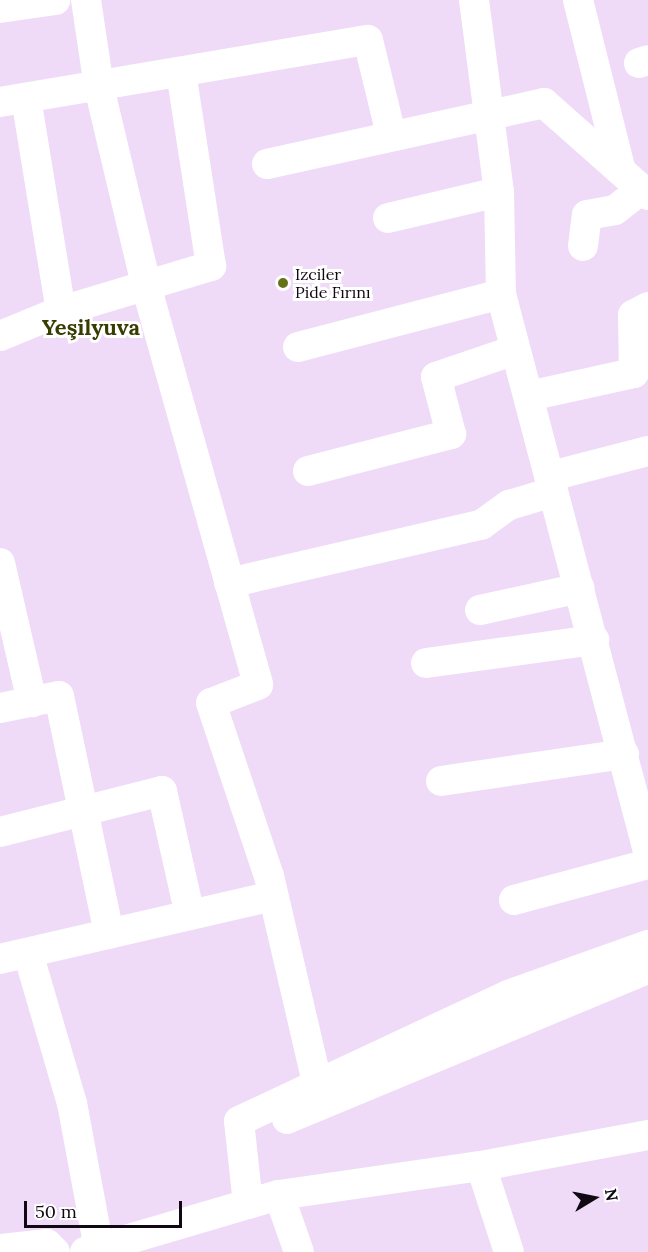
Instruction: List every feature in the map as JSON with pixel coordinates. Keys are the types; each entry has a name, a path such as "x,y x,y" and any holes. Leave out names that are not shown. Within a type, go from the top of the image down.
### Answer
{"street":[{"path":"3,5 55,0"},
{"path":"86,0 99,87 147,289 258,685 211,703 272,896 317,1083"},
{"path":"474,0 499,192 501,294 648,851"},
{"path":"578,0 620,166"},
{"path":"61,311 13,100 368,40 391,134"},
{"path":"0,336 61,311 147,289 212,266 181,72"},
{"path":"267,164 391,134 544,103 620,166 645,193 615,210 588,215 583,246"},
{"path":"388,218 499,192"},
{"path":"298,347 501,294"},
{"path":"529,396 634,373 633,315 648,307"},
{"path":"308,471 451,434 436,377 515,350"},
{"path":"228,583 481,525 509,505 552,484 648,451"},
{"path":"0,563 32,702"},
{"path":"480,610 580,588"},
{"path":"426,663 594,640"},
{"path":"0,708 59,696 109,934"},
{"path":"441,780 624,754"},
{"path":"0,832 162,791 190,915"},
{"path":"514,900 648,864"},
{"path":"272,896 14,956 72,1103 92,1250 279,1194 481,1166 648,1135"},
{"path":"248,1204 238,1141 239,1121 508,995 648,945"},
{"path":"238,1141 417,1061 648,969"},
{"path":"481,1166 509,1252"},
{"path":"279,1194 299,1252"},
{"path":"0,1248 47,1244 55,1252"}],"place":[{"name":"Izciler Pide Fırını","path":"283,283"}],"district":[{"name":"Yeşilyuva","path":"91,328"}]}
